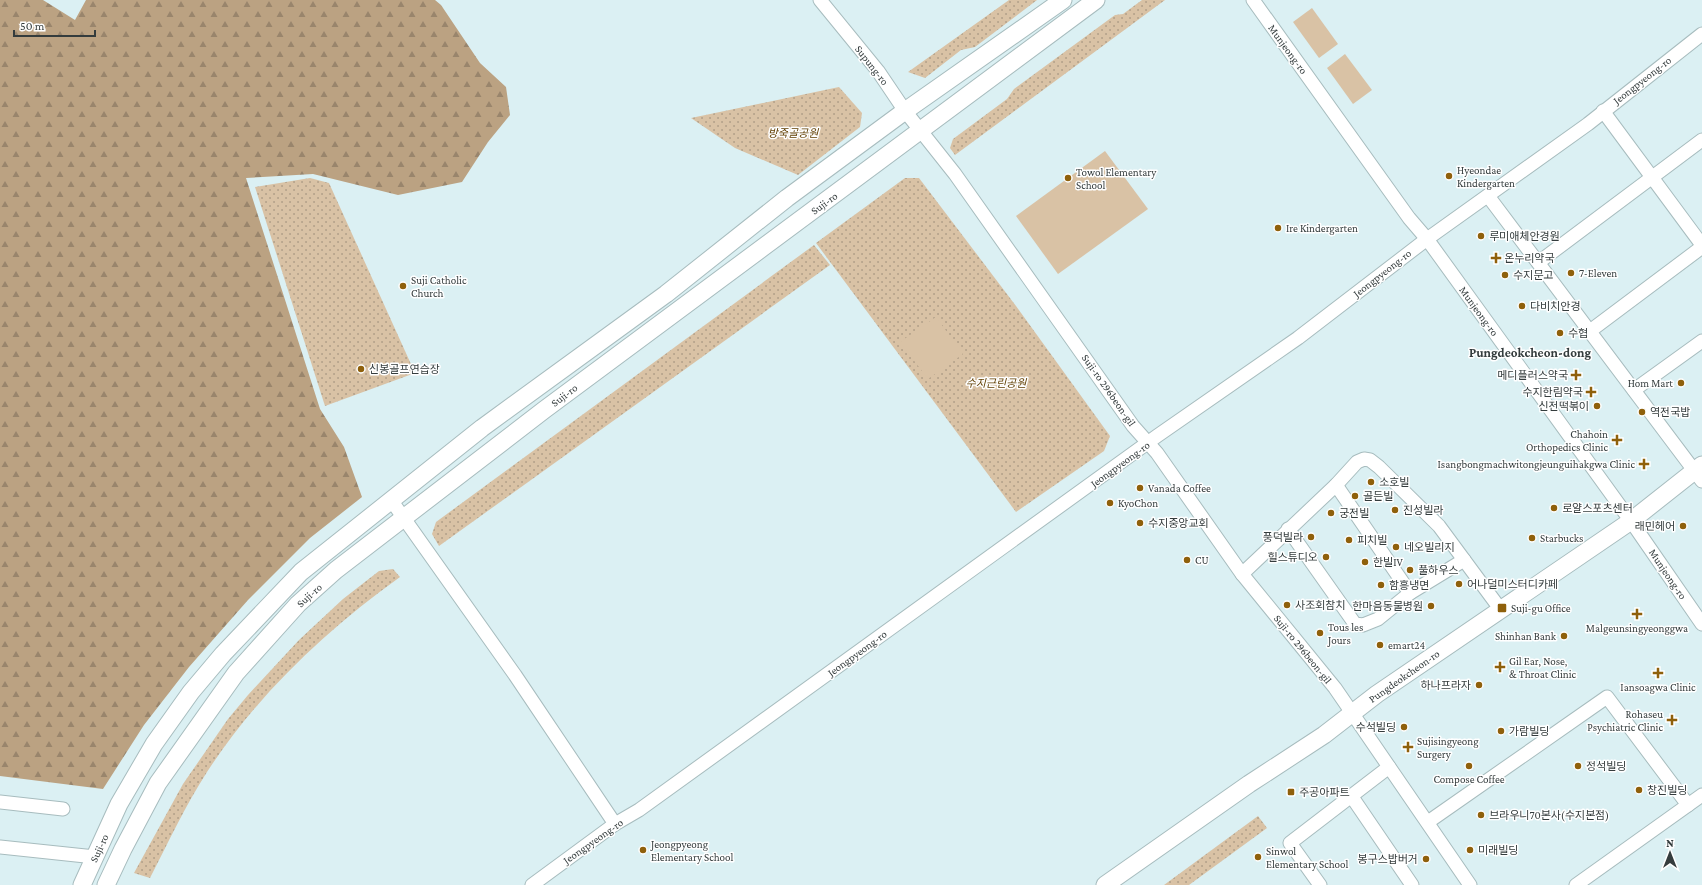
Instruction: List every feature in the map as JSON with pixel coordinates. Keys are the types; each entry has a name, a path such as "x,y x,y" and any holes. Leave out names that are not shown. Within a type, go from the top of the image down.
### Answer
{"main road":[{"name":"Suji-ro","path":"89,871 119,804 135,774 191,692 258,616 301,572 482,428 666,294 788,198 905,111 1063,0"},
{"name":"Suji-ro","path":"106,885 158,783 236,673 298,604 352,556 404,518 556,401 1096,0"},
{"name":"Pungdeokcheon-ro","path":"1105,885 1249,784 1324,735 1377,694 1699,473"}],"street":[{"name":"Supung-ro","path":"820,0 878,71 920,131"},
{"name":"Munjeong-ro","path":"1253,0 1404,212 1427,239 1631,521 1702,624"},
{"name":"Jeongpyeong-ro","path":"532,885 615,824 639,810 1298,338 1427,239 1603,111 1702,34"},
{"path":"1590,331 1702,246 1603,111"},
{"name":"Suji-ro 296beon-gil","path":"920,131 955,174 1133,426 1149,444 1242,574 1335,688 1470,885"},
{"path":"1539,262 1702,140"},
{"path":"1488,196 1634,390 1699,473"},
{"path":"1634,390 1702,341"},
{"path":"1242,574 1336,485 1358,462 1364,459 1370,460 1439,526 1485,587 1500,610"},
{"path":"1336,485 1410,593"},
{"path":"391,500 515,675 615,824"},
{"path":"1288,529 1350,620 1355,624 1363,625 1378,619 1410,593 1464,560"},
{"path":"1428,822 1607,697 1688,805"},
{"path":"1320,885 1290,843 1352,797 1389,767"},
{"path":"1576,885 1702,795"},
{"path":"1352,797 1412,885"},
{"path":"0,802 63,809"},
{"path":"0,847 89,871"}],"green space":[{"path":"0,0 43,0 75,20 86,0 435,0 441,5 480,63 506,87 510,115 488,142 462,182 398,195 313,174 246,178 320,409 344,447 362,497 310,538 248,600 189,667 144,725 103,789 0,776"},
{"path":"1009,0 1037,0 975,47 961,50 925,78 908,72"},
{"path":"1142,0 1165,0 955,155 950,148 953,139 1007,99 1014,89 1115,15 1123,14"},
{"path":"1312,8 1338,44 1319,58 1293,22"},
{"path":"1345,54 1372,90 1353,104 1327,68"},
{"name":"방죽골공원","path":"839,87 862,113 860,127 798,175 735,148 691,118"},
{"path":"1105,151 1148,209 1058,274 1016,216"},
{"name":"신봉골프연습장","path":"310,178 329,183 415,373 325,406 255,187"},
{"name":"수지근린공원","path":"905,178 919,178 1016,306 1110,436 1104,451 1016,512 816,243"},
{"path":"814,245 830,265 439,546 432,534 436,522"},
{"path":"936,317 963,354 928,379 900,342"},
{"path":"393,569 400,577 373,597 320,642 294,666 248,716 207,772 191,798 150,878 134,873 183,784 228,719 248,695 299,640 343,599 379,571"},
{"path":"1258,816 1267,828 1189,885 1164,885"}],"place":[{"name":"Hyeondae Kindergarten","path":"1449,176"},
{"name":"Towol Elementary School","path":"1068,178"},
{"name":"Ire Kindergarten","path":"1278,228"},
{"name":"루미애체안경원","path":"1481,236"},
{"name":"온누리약국","path":"1496,258"},
{"name":"7-Eleven","path":"1571,273"},
{"name":"수지문고","path":"1505,275"},
{"name":"Suji Catholic Church","path":"403,286"},
{"name":"다비치안경","path":"1522,306"},
{"name":"수협","path":"1560,333"},
{"name":"신봉골프연습장","path":"361,369"},
{"name":"메디플러스약국","path":"1576,375"},
{"name":"Hom Mart","path":"1681,383"},
{"name":"수지한림약국","path":"1591,392"},
{"name":"신전떡볶이","path":"1597,406"},
{"name":"역전국밥","path":"1642,412"},
{"name":"Chahoin Orthopedics Clinic","path":"1617,440"},
{"name":"Isangbongmachwitongjeunguihakgwa Clinic","path":"1644,464"},
{"name":"소호빌","path":"1371,482"},
{"name":"Vanada Coffee","path":"1140,488"},
{"name":"골든빌","path":"1355,496"},
{"name":"KyoChon","path":"1110,503"},
{"name":"로얄스포츠센터","path":"1554,508"},
{"name":"진성빌라","path":"1395,510"},
{"name":"궁전빌","path":"1331,513"},
{"name":"수지중앙교회","path":"1140,523"},
{"name":"래민헤어","path":"1683,526"},
{"name":"풍덕빌라","path":"1311,537"},
{"name":"Starbucks","path":"1532,538"},
{"name":"피치빌","path":"1349,540"},
{"name":"네오빌리지","path":"1396,547"},
{"name":"힐스튜디오","path":"1326,557"},
{"name":"CU","path":"1187,560"},
{"name":"한빌IV","path":"1365,562"},
{"name":"풀하우스","path":"1410,570"},
{"name":"어나덜미스터디카페","path":"1459,584"},
{"name":"함흥냉면","path":"1381,585"},
{"name":"사조회참치","path":"1287,605"},
{"name":"한마음동물병원","path":"1431,606"},
{"name":"Suji-gu Office","path":"1502,608"},
{"name":"Malgeunsingyeonggwa","path":"1637,614"},
{"name":"Tous les Jours","path":"1320,633"},
{"name":"Shinhan Bank","path":"1564,636"},
{"name":"emart24","path":"1380,645"},
{"name":"Gil Ear, Nose, & Throat Clinic","path":"1500,667"},
{"name":"Iansoagwa Clinic","path":"1658,673"},
{"name":"하나프라자","path":"1479,685"},
{"name":"Rohaseu Psychiatric Clinic","path":"1672,720"},
{"name":"수석빌딩","path":"1404,727"},
{"name":"가람빌딩","path":"1501,731"},
{"name":"Sujisingyeong Surgery","path":"1408,747"},
{"name":"Compose Coffee","path":"1469,766"},
{"name":"정석빌딩","path":"1578,766"},
{"name":"창진빌딩","path":"1639,790"},
{"name":"주공아파트","path":"1291,792"},
{"name":"브라우니70본사(수지본점)","path":"1481,815"},
{"name":"Jeongpyeong Elementary School","path":"643,850"},
{"name":"미래빌딩","path":"1470,850"},
{"name":"Sinwol Elementary School","path":"1258,857"},
{"name":"봉구스밥버거","path":"1426,859"}],"district":[{"name":"Pungdeokcheon-dong","path":"1530,352"}]}
